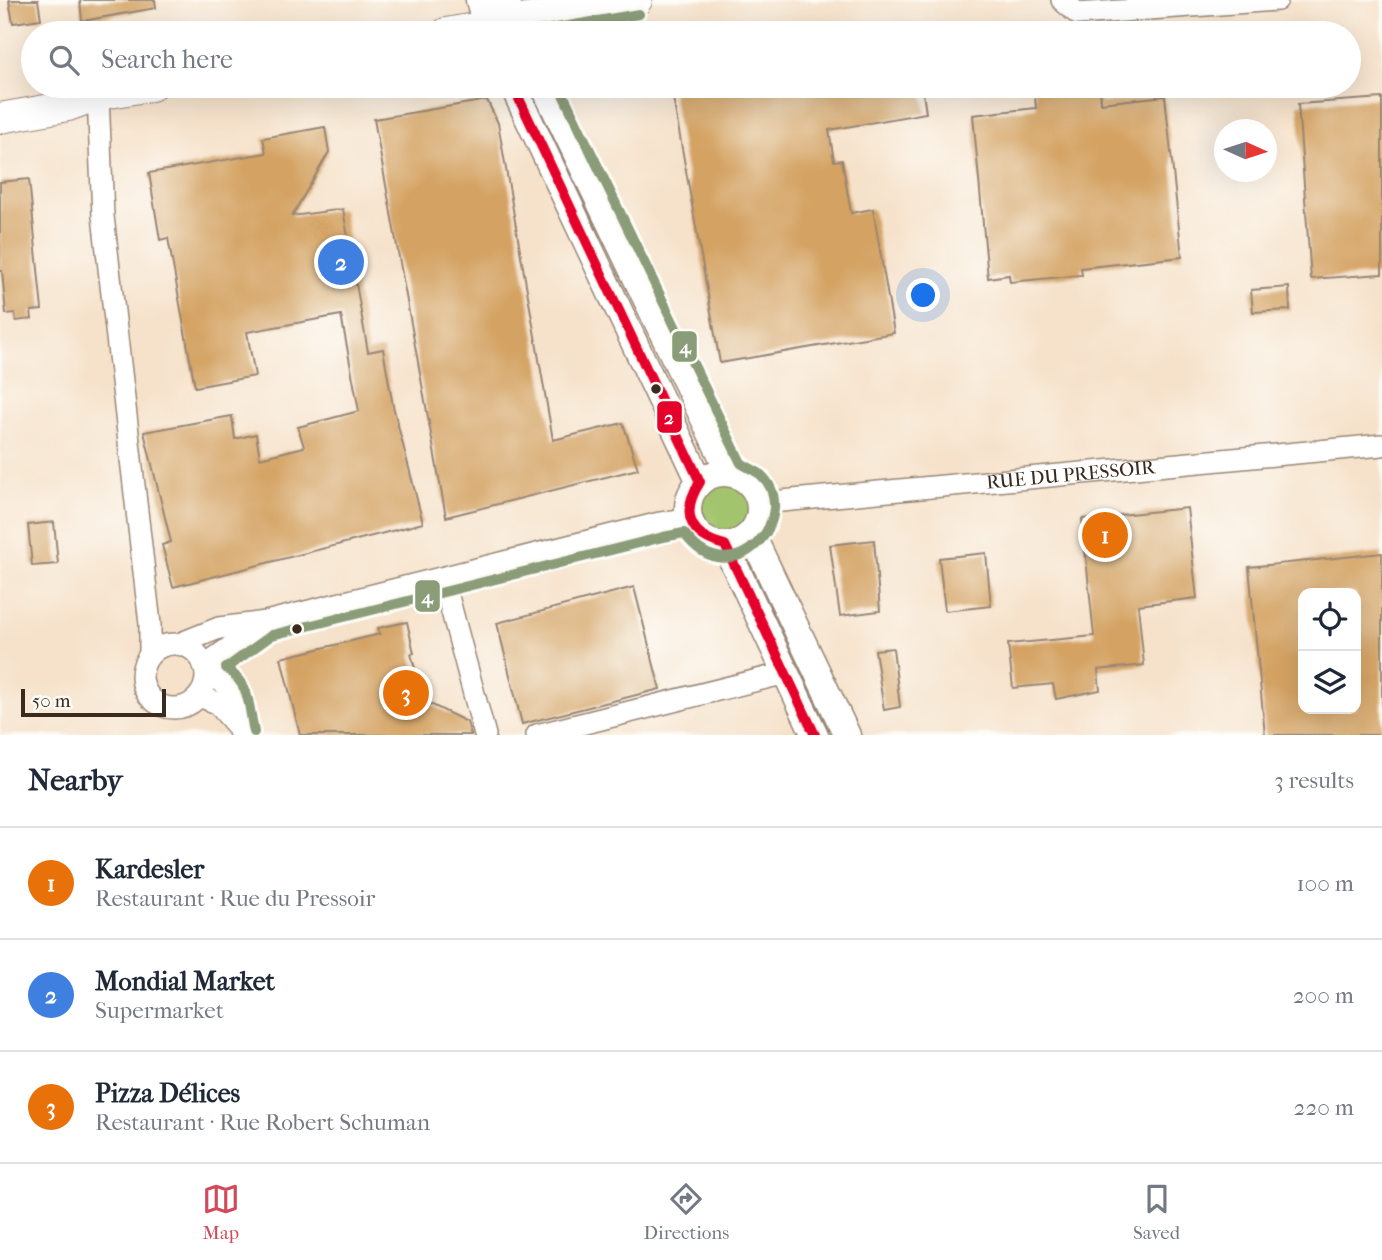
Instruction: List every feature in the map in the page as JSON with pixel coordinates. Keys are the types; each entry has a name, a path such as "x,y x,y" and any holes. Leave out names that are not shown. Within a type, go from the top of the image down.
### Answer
{"main road":[{"path":"498,19 636,0"},
{"path":"0,106 46,98"},
{"path":"0,118 68,106 90,98"}],"street":[{"path":"1062,0 1078,14 1277,0"},
{"path":"98,98 103,216 150,624 165,648 197,654 205,670 205,682 199,696 182,707 162,706 153,700 144,687 142,673 165,648 219,628 266,622 660,523 690,518"},
{"path":"519,98 700,482"},
{"path":"550,98 730,473"},
{"path":"554,173 580,161"},
{"name":"RUE DU PRESSOIR","path":"760,503 1382,445"},
{"path":"730,473 741,477 756,492 760,514 751,533 743,540 725,545 703,538 695,529 690,518 690,499 700,482 709,476 730,473"},
{"path":"751,533 846,735"},
{"path":"725,545 815,735"},
{"path":"443,578 485,735"},
{"path":"205,670 266,622"},
{"path":"205,670 222,680 231,691 237,703 239,730"},
{"path":"537,735 786,673"},
{"path":"199,696 217,704 239,730"}],"green space":[{"path":"725,479 741,484 749,492 754,508 749,524 741,532 725,537 709,532 701,524 696,508 701,492 709,484"}],"building":[{"path":"9,0 38,0 41,19 13,23"},
{"path":"80,0 155,0 156,8 82,21"},
{"path":"673,98 924,98 926,113 829,130 834,161 842,160 851,213 873,209 894,333 720,363"},
{"path":"1035,98 1101,98 1101,103 1165,98 1182,257 1081,268 1082,275 1010,282 1009,275 988,278 973,115 1036,108"},
{"path":"1382,98 1382,274 1311,279 1298,104"},
{"path":"487,100 498,123 553,440 623,423 638,469 446,517 374,119"},
{"path":"325,127 329,152 292,216 343,209 368,352 383,349 393,406 423,523 173,587 162,545 171,542 144,432 232,416 235,439 256,434 260,458 304,447 298,427 359,411 341,315 247,332 255,376 195,387 168,238 160,240 149,173 266,153 263,138"},
{"path":"29,179 42,310 31,311 32,319 16,321 15,313 6,314 0,271 0,182"},
{"path":"1289,287 1290,310 1253,312 1251,290"},
{"path":"1187,508 1197,598 1138,605 1144,665 1098,670 1100,690 1056,699 1053,684 1013,688 1008,644 1094,636 1082,519"},
{"path":"54,522 58,564 32,566 28,525"},
{"path":"874,540 880,611 840,616 830,545"},
{"path":"986,553 991,606 945,611 939,558"},
{"path":"1382,553 1382,735 1265,735 1249,567"},
{"path":"634,587 660,689 522,724 497,623"},
{"path":"407,622 414,653 411,654 424,701 467,722 471,735 300,735 281,658 380,634 378,628"},
{"path":"893,648 900,707 884,710 875,650"}],"transit line":[{"name":"4","path":"598,21 639,14"},
{"name":"2","path":"519,98 700,482 690,504 692,522 703,536 725,545 815,735"},
{"name":"4","path":"254,732 244,689 226,668 272,635 684,533 703,551 722,558 741,554 757,544 768,528 774,510 772,491 760,474 741,463 565,98"}],"place":[{"name":"Mondial Market","path":"341,262"},
{"name":"Kardesler","path":"1105,535"},
{"name":"Pizza Délices","path":"406,693"}]}
